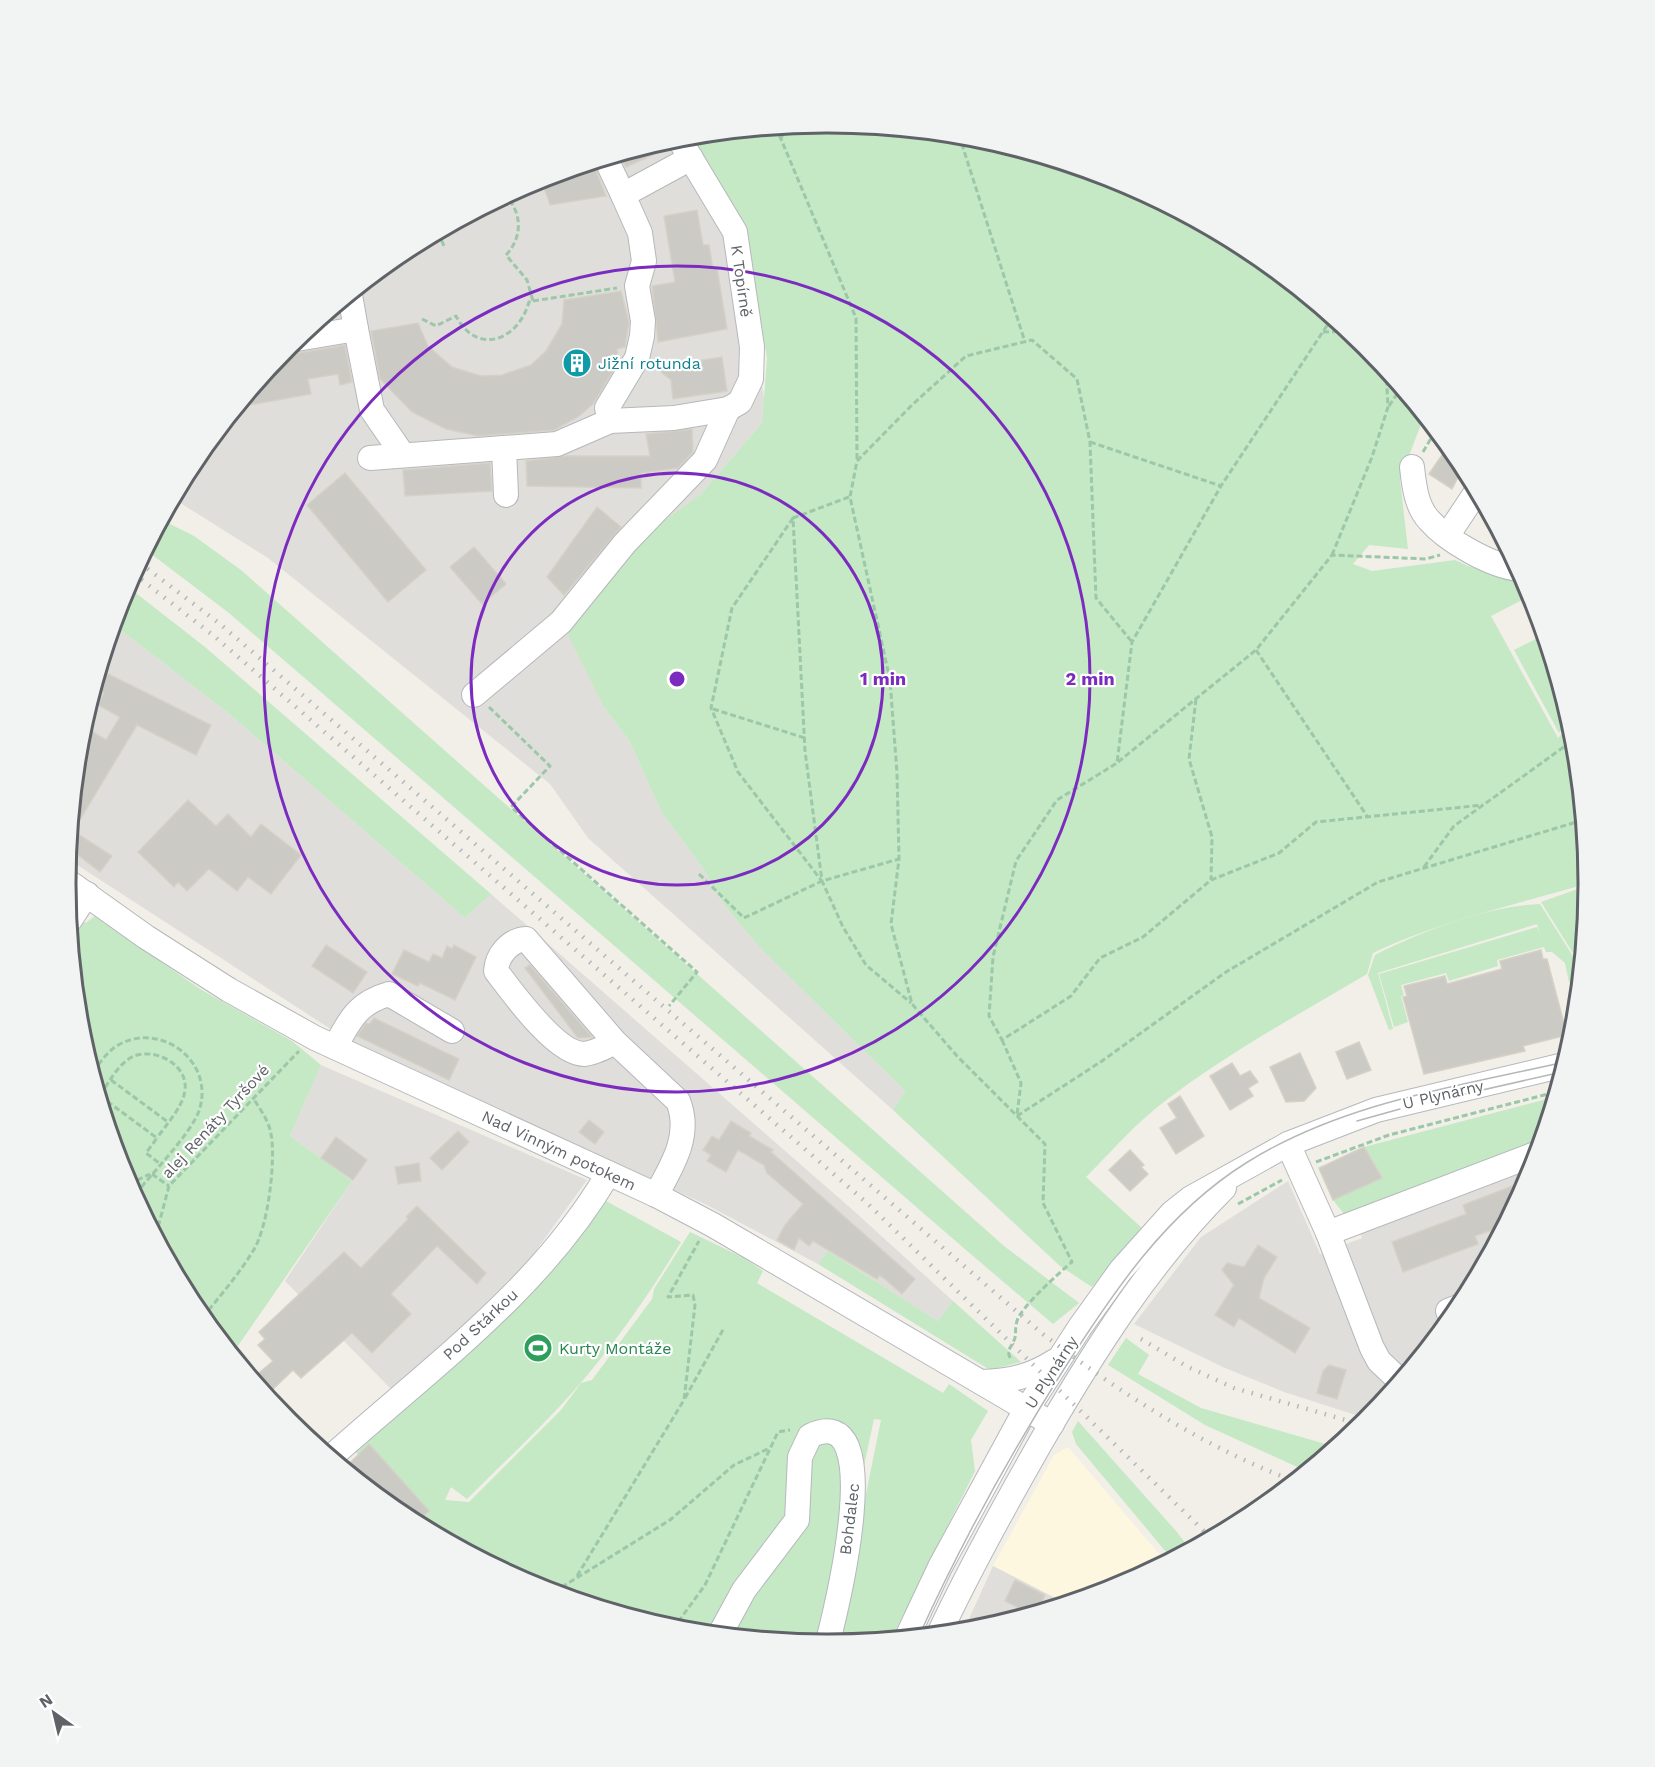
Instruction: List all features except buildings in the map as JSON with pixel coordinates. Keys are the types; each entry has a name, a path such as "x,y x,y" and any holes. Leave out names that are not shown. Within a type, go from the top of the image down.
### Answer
{"street":[{"name":"K Topírně","path":"474,695 561,622 625,543 705,460 734,405 751,379 752,347 735,232 684,147"},
{"path":"623,195 691,158"},
{"path":"609,165 640,233 644,261 637,284 643,321 642,336 637,358 607,408 610,421"},
{"path":"351,303 372,410 403,455"},
{"path":"313,336 356,329"},
{"path":"370,458 557,444 610,421 674,418 734,405"},
{"path":"504,448 506,495"},
{"path":"1412,467 1415,493 1428,519 1456,542 1507,564"},
{"path":"1456,542 1473,500"},
{"name":"Nad Vinným potokem","path":"76,887 146,937 229,990 325,1043 656,1195 713,1225 1040,1417"},
{"path":"77,909 87,894"},
{"path":"615,1042 600,1050 582,1054 568,1049 546,1031 496,971 497,960 501,953 518,940 526,939 615,1042 678,1101 683,1114 684,1131 675,1161 656,1195"},
{"path":"325,1043 370,999 389,993 452,1031"},
{"name":"U Plynárny","path":"943,1625 1040,1417 1059,1358 1121,1270 1172,1213 1191,1198 1288,1144 1376,1110 1556,1067"},
{"path":"1288,1144 1328,1233 1372,1348 1379,1361 1395,1376"},
{"path":"1328,1233 1526,1157"},
{"name":"U Plynárny","path":"911,1630 956,1537 1098,1330 1157,1250 1203,1205 1258,1161"},
{"name":"Pod Stárkou","path":"336,1451 468,1337 539,1267 579,1220 608,1174"},
{"path":"981,1382 1011,1381 1028,1376 1059,1358"},
{"path":"932,1627 971,1545 1040,1417"},
{"name":"Bohdalec","path":"724,1627 744,1590 797,1520 800,1457 810,1436 822,1430 835,1432 847,1443 855,1477 840,1594 830,1634"}],"path":[{"path":"779,134 856,318 857,461 850,497 890,680 897,773 898,859 891,924 912,1004"},
{"path":"781,138 783,134"},
{"path":"962,145 1025,342"},
{"path":"511,203 516,210 519,225 516,240 506,255 527,280 533,302"},
{"path":"441,240 444,246"},
{"path":"423,319 436,326 456,316 469,332 480,338 494,339 516,328 525,316 529,302 637,284"},
{"path":"1117,763 1132,642 1221,486 1328,324"},
{"path":"1323,332 1337,331"},
{"path":"857,461 912,405 966,356 1032,340 1077,379 1090,442 1096,598 1132,642"},
{"path":"1387,382 1388,407"},
{"path":"1017,1116 1021,1083 989,1016 993,957 1016,861 1057,800 1117,763 1256,650 1332,555 1372,457 1388,407 1397,394"},
{"path":"1412,467 1431,437"},
{"path":"1090,442 1221,486"},
{"path":"850,497 793,518 732,608 711,708 738,772 822,882 843,927 866,965 912,1004 957,1056 1045,1143 1043,1203 1072,1262 1029,1304 1017,1320 1017,1337 1008,1351"},
{"path":"793,518 805,738 822,882"},
{"path":"1332,555 1426,559 1456,542"},
{"path":"1256,650 1367,816"},
{"path":"474,695 510,725 550,766 511,807 697,972 669,1006"},
{"path":"1196,699 1189,759 1212,837 1211,880"},
{"path":"711,708 805,738"},
{"path":"1422,869 1454,826 1565,746"},
{"path":"1002,1040 1071,996 1100,958 1143,936 1211,880 1279,853 1316,822 1483,805"},
{"path":"1017,1116 1102,1060 1226,972 1378,882 1576,822"},
{"path":"699,874 744,918 822,882 898,859"},
{"path":"99,1064 119,1044 136,1038 154,1036 174,1044 193,1061 200,1076 203,1092 198,1112 141,1187"},
{"name":"alej Renáty Tyršové","path":"159,1225 169,1186 287,1061 325,1043"},
{"path":"105,1088 122,1064 136,1056 152,1054 166,1058 178,1068 184,1081 185,1094 146,1153 159,1163"},
{"path":"111,1080 168,1122"},
{"path":"1312,1164 1389,1135 1548,1094"},
{"path":"209,1309 254,1250 261,1234 270,1183 272,1136 268,1123 253,1098"},
{"path":"109,1102 157,1138"},
{"path":"152,1174 169,1186"},
{"path":"138,1180 152,1174"},
{"path":"684,1400 695,1305 693,1295 668,1297 693,1248 713,1225"},
{"path":"577,1576 684,1400 724,1328"},
{"path":"563,1586 670,1520 734,1465 770,1448"},
{"path":"680,1620 705,1585 742,1510"}],"shaded area":[{"path":"685,146 737,230 764,398 762,423 701,494 633,543 604,707 630,742 661,811 704,870 725,906 761,949 905,1091 893,1110 588,838 550,784 268,558 180,503 232,426 296,352 370,288 410,259 495,210 586,172"},
{"path":"121,630 227,712 465,918 491,894 854,1211 953,1301 938,1321 828,1251 818,1264 705,1204 343,1037 77,865 83,785 91,737 102,689"},
{"path":"321,1065 587,1180 527,1263 450,1338 391,1389 285,1281 352,1181 290,1136"},
{"path":"1530,1149 1501,1216 1452,1301 1392,1379 1358,1416 1284,1392 1225,1368 1134,1324 1201,1237 1288,1181 1320,1254 1362,1238 1353,1215"},
{"path":"1068,1447 1161,1556 1115,1577 1057,1599 993,1566 1054,1455"},
{"path":"993,1566 1057,1599 1022,1609 968,1621"}],"green space":[{"path":"828,132 926,139 1022,158 1069,172 1115,190 1203,233 1245,259 1285,288 1359,352 1421,424 1400,480 1408,549 1369,545 1353,564 1372,571 1455,560 1513,578 1523,600 1491,616 1558,738 1563,733 1577,834 1578,886 1452,922 1373,953 1367,974 1239,1050 1189,1083 1154,1110 1086,1177 1143,1229 1092,1287 1060,1266 893,1110 905,1091 761,949 725,906 704,870 661,811 630,742 604,707 567,633 633,543 701,494 762,423 767,358 752,269 693,145 778,134"},
{"path":"169,523 194,536 241,570 1004,1246 1079,1303 1053,1324 229,613 152,555"},
{"path":"135,593 205,647 491,894 465,918 227,712 121,630"},
{"path":"1536,639 1553,689 1562,729 1559,733 1514,650"},
{"path":"1578,889 1575,956 1541,902"},
{"path":"1540,904 1574,959 1572,981 1569,982 1565,963 1552,952 1546,952 1544,947 1497,960 1498,966 1449,981 1446,973 1401,985 1404,995 1401,996 1408,1022 1394,1027 1379,974 1537,927 1540,934 1537,924 1378,973 1393,1029 1389,1030 1368,975 1375,955 1455,921 1498,909"},
{"path":"95,916 200,989 292,1041 321,1065 290,1136 352,1181 237,1347 203,1301 177,1259 154,1216 116,1125 102,1078 83,982 78,924 87,922"},
{"path":"1547,1099 1530,1148 1344,1214 1333,1200 1382,1178 1364,1147"},
{"path":"606,1201 681,1242 626,1326 560,1406 467,1499 451,1487 445,1500 469,1502 561,1410 581,1383 592,1380 652,1299 654,1289 690,1232 744,1258 763,1271 757,1283 943,1393 949,1384 988,1411 971,1440 975,1471 895,1631 836,1634 881,1420 874,1419 854,1513 858,1472 820,1427 792,1513 720,1626 633,1609 586,1595 495,1557 452,1534 393,1496 355,1451 570,1246"},
{"path":"828,1251 938,1321 953,1301 1021,1362 990,1370 818,1264"},
{"path":"1126,1338 1149,1355 1138,1374 1201,1408 1327,1444 1299,1468 1205,1425 1108,1365"},
{"path":"1078,1421 1186,1543 1167,1553 1076,1444 1072,1432"},
{"path":"822,1438 847,1453 825,1634 778,1633 731,1628 783,1549 808,1452"}],"tram line":[{"path":"923,1628 987,1500 1064,1369 1122,1283 1166,1230 1191,1205 1246,1163 1283,1142 1321,1125 1401,1099 1556,1064"},
{"path":"1447,1098 1554,1074"},
{"path":"1357,1121 1400,1109"}],"railway":[{"path":"146,568 220,624 1044,1335 1103,1378 1164,1417 1227,1452 1286,1478"},
{"path":"141,580 214,636 867,1203 1205,1533"},
{"path":"1141,1339 1188,1367 1234,1388 1352,1422"}],"place":[{"name":"Jižní rotunda","path":"577,363"},
{"name":"Kurty Montáže","path":"538,1348"}]}
